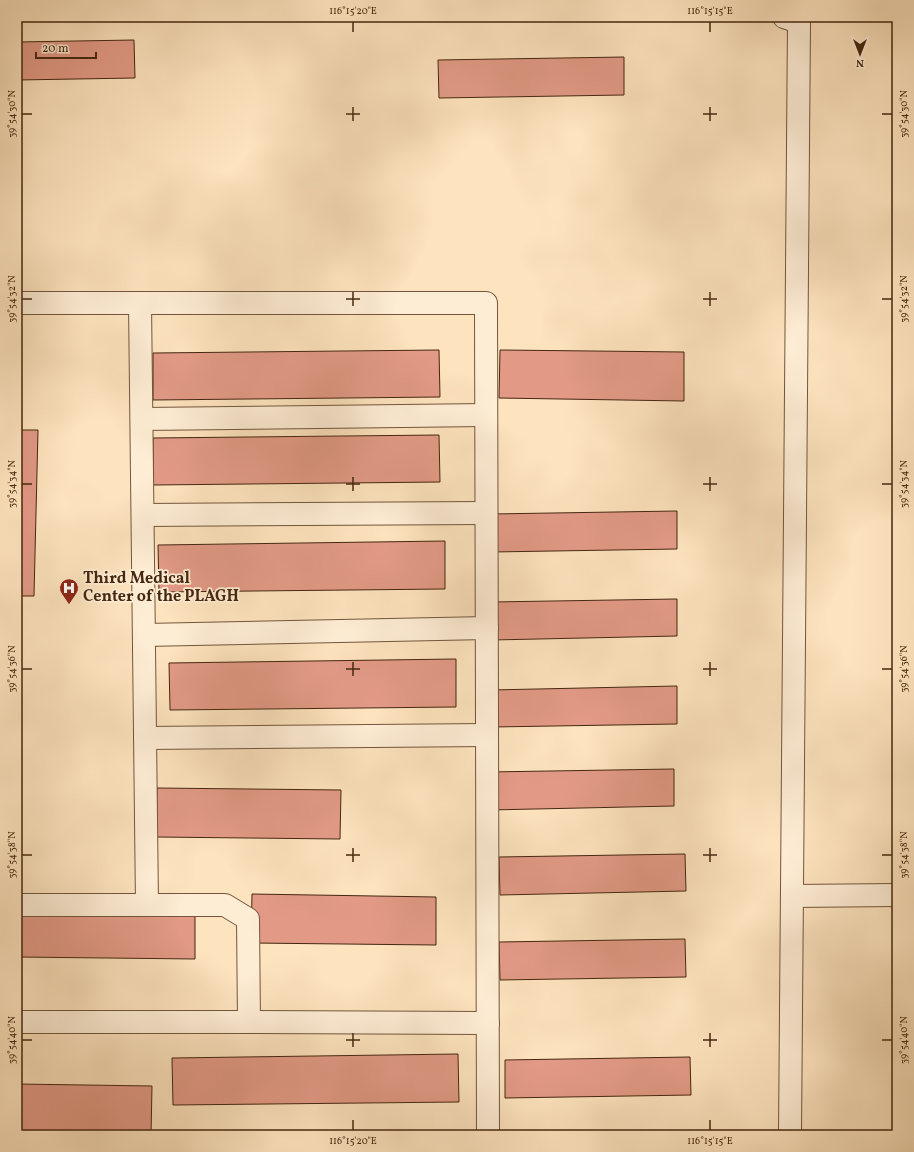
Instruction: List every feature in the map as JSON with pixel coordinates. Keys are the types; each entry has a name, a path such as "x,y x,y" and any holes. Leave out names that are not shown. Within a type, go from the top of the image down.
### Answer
{"street":[{"path":"784,17 799,22 790,1135"},
{"path":"17,303 486,303 488,1135"},
{"path":"140,303 147,905"},
{"path":"142,420 486,416"},
{"path":"142,515 486,513"},
{"path":"144,635 487,628"},
{"path":"145,738 487,735"},
{"path":"792,896 897,895"},
{"path":"17,905 225,905 248,919 249,1022"},
{"path":"17,1022 488,1023"}],"building":[{"path":"134,40 135,78 17,80 17,42"},
{"path":"624,57 624,95 439,98 438,60"},
{"path":"439,350 440,397 153,400 153,353"},
{"path":"500,350 684,352 684,401 499,398"},
{"path":"17,430 38,430 34,596 17,596"},
{"path":"439,435 440,482 153,485 153,438"},
{"path":"677,511 677,549 492,552 491,514"},
{"path":"445,541 445,589 159,592 158,545"},
{"path":"677,599 677,636 492,640 491,602"},
{"path":"456,659 456,707 170,710 169,663"},
{"path":"677,686 677,724 492,727 491,690"},
{"path":"674,769 674,806 489,810 488,772"},
{"path":"157,788 341,790 340,839 156,837"},
{"path":"685,854 686,891 500,895 499,857"},
{"path":"252,894 436,897 436,945 251,943"},
{"path":"17,908 195,911 195,959 17,957"},
{"path":"685,939 686,977 500,980 499,942"},
{"path":"458,1054 459,1102 173,1105 172,1058"},
{"path":"690,1057 691,1095 505,1098 505,1060"},
{"path":"17,1084 152,1086 151,1135 17,1133"}],"place":[{"name":"Third Medical Center of the PLAGH","path":"69,605"}]}
